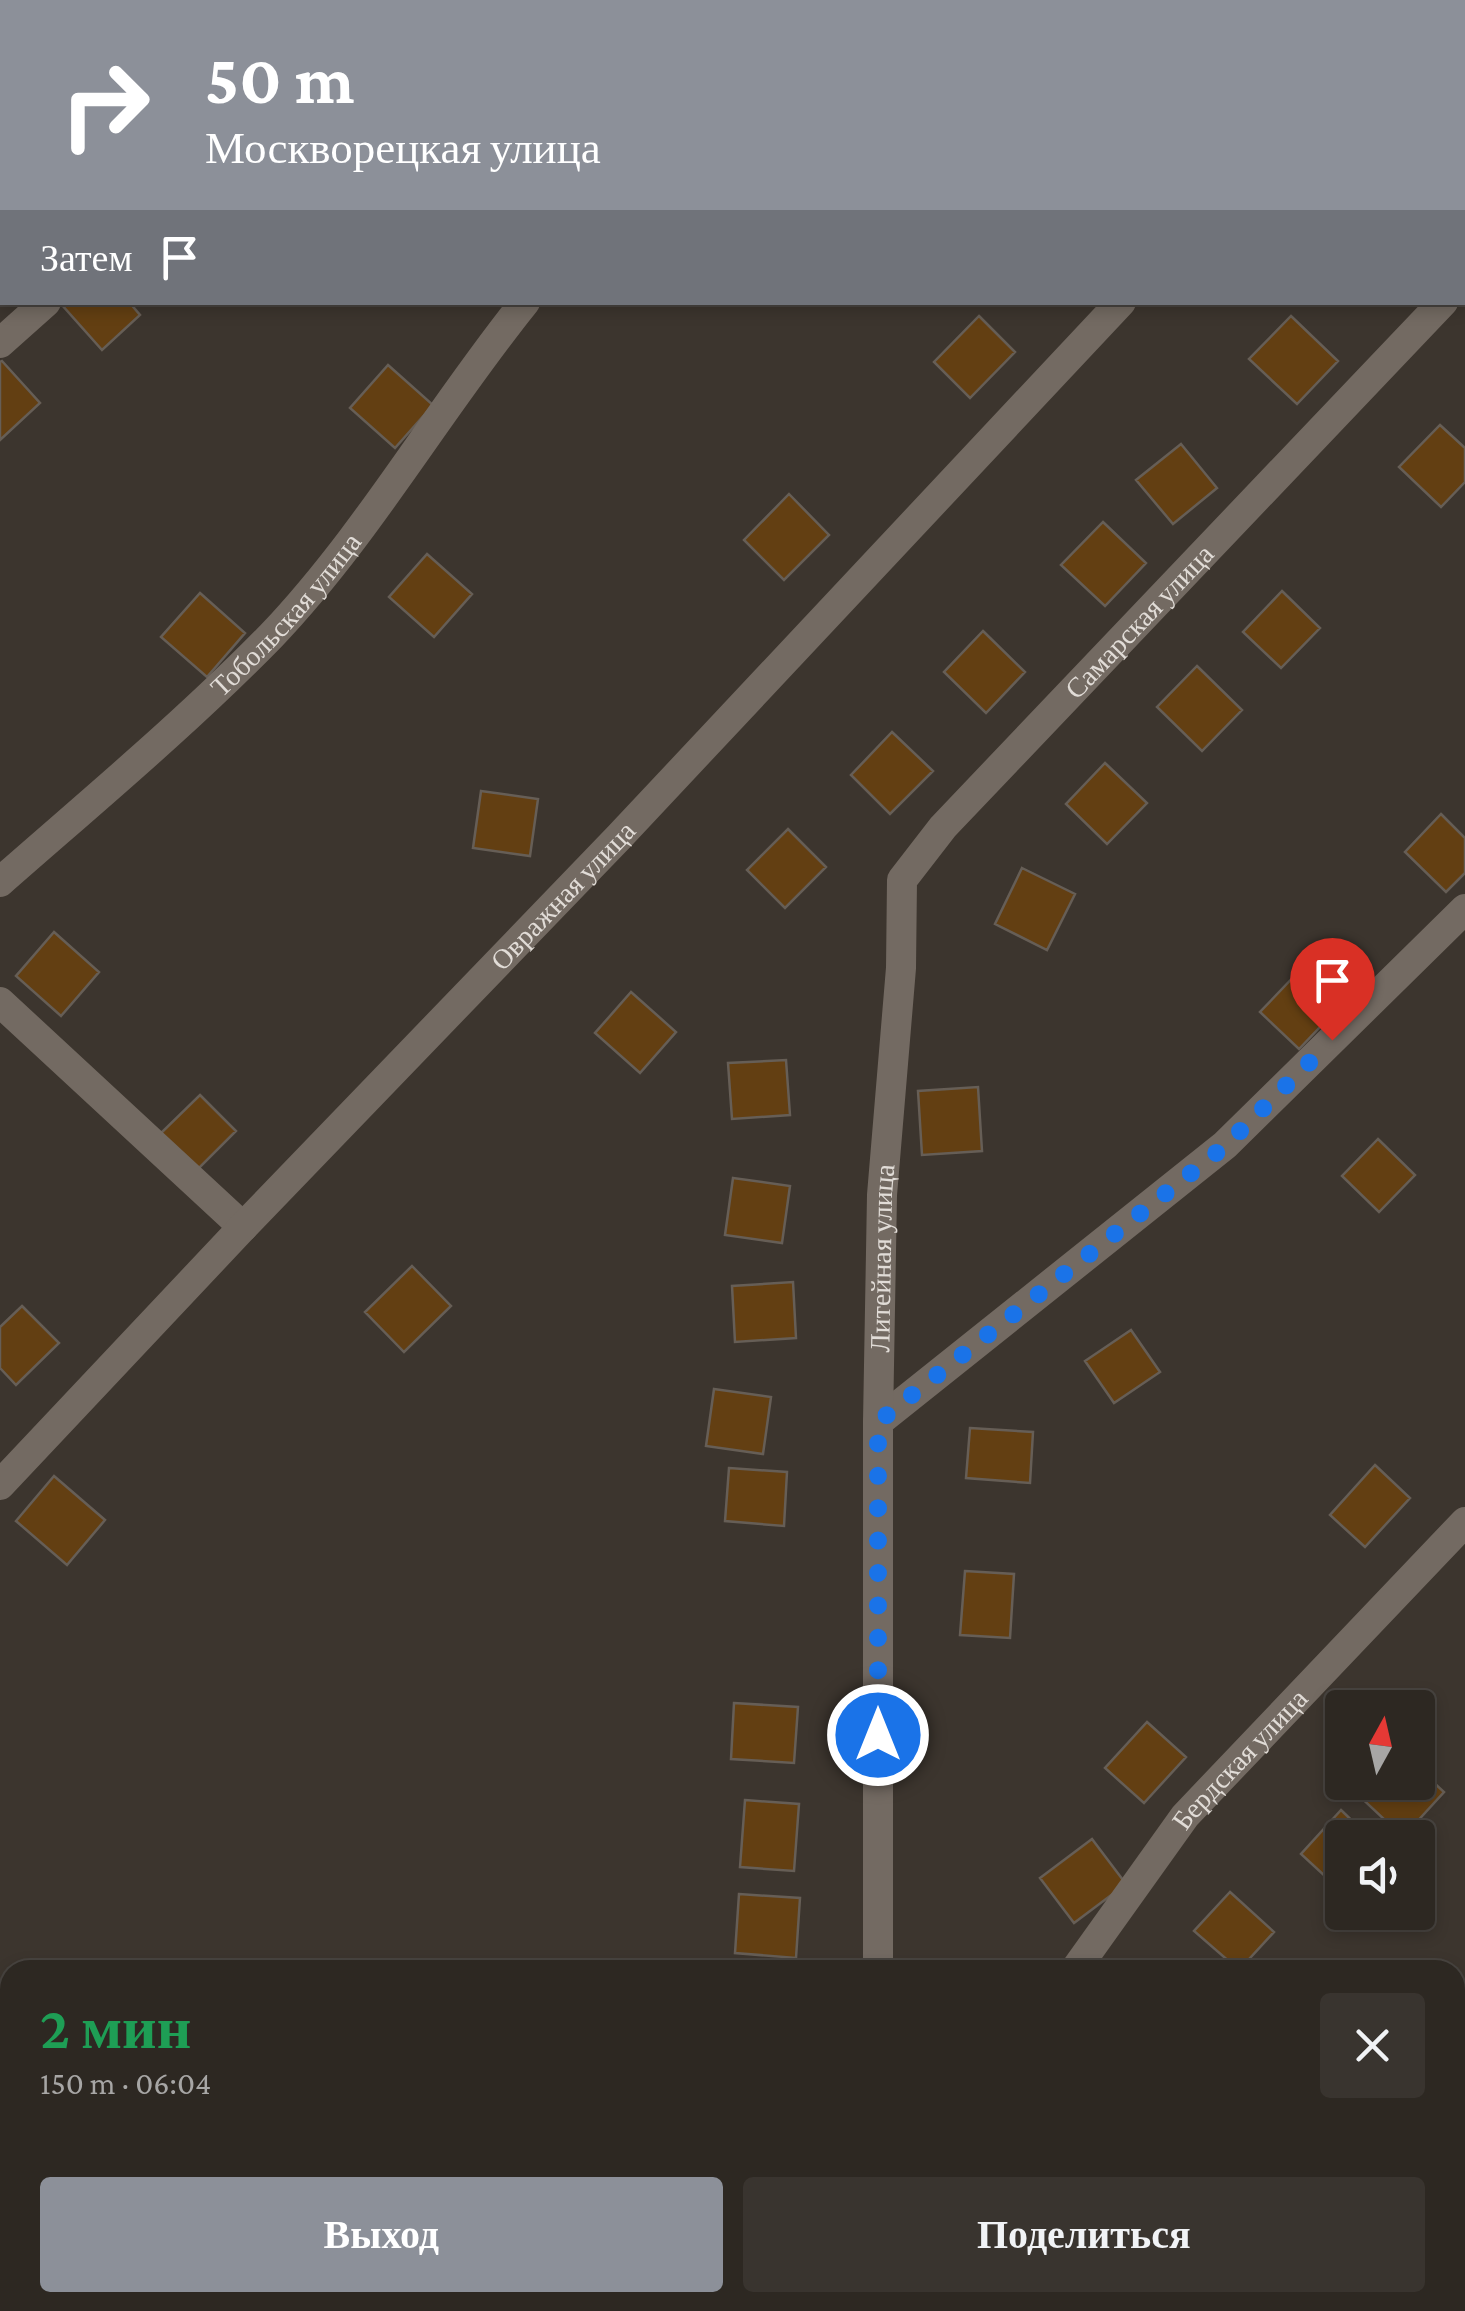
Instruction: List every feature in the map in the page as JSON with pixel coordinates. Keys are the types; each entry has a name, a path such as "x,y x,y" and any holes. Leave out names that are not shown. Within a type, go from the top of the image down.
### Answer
{"street":[{"path":"0,343 43,305"},
{"name":"Тобольская улица","path":"0,882 161,740 272,634 368,520 481,357 524,305"},
{"name":"Овражная улица","path":"0,1485 242,1227 619,837 1119,305"},
{"name":"Самарская улица","path":"901,968 902,880 943,826 1440,305"},
{"path":"878,1422 1225,1146 1465,909"},
{"name":"Литейная улица","path":"878,1960 882,1195 901,968"},
{"path":"0,1002 242,1227"},
{"name":"Бердская улица","path":"1082,1960 1184,1816 1460,1536"}],"building":[{"path":"62,305 132,305 140,315 102,350"},
{"path":"979,316 1015,352 970,398 934,362"},
{"path":"1291,316 1338,361 1297,404 1249,359"},
{"path":"0,362 40,403 0,440"},
{"path":"388,365 433,405 395,448 350,408"},
{"path":"1440,425 1465,448 1465,482 1441,507 1399,467"},
{"path":"1181,444 1217,488 1173,524 1136,480"},
{"path":"789,494 829,535 784,580 744,540"},
{"path":"1103,522 1146,563 1105,606 1061,565"},
{"path":"427,554 472,594 434,637 389,597"},
{"path":"1282,591 1320,628 1281,668 1243,632"},
{"path":"200,593 245,633 207,677 161,637"},
{"path":"983,631 1025,672 986,713 944,672"},
{"path":"1197,666 1242,710 1202,751 1157,707"},
{"path":"892,732 933,771 890,814 851,775"},
{"path":"1105,763 1147,803 1107,844 1066,804"},
{"path":"481,791 538,799 530,856 473,848"},
{"path":"1441,814 1465,838 1465,873 1446,892 1405,852"},
{"path":"788,829 826,867 785,908 747,870"},
{"path":"1022,868 1075,894 1047,950 995,924"},
{"path":"54,932 99,972 61,1016 16,976"},
{"path":"1303,967 1342,1004 1299,1049 1260,1012"},
{"path":"631,992 676,1032 640,1073 595,1033"},
{"path":"786,1060 790,1115 732,1119 728,1063"},
{"path":"978,1087 982,1151 922,1155 918,1091"},
{"path":"200,1095 236,1131 197,1170 161,1133"},
{"path":"1378,1139 1415,1175 1379,1212 1342,1176"},
{"path":"733,1178 790,1186 782,1243 725,1235"},
{"path":"412,1266 451,1306 404,1352 365,1312"},
{"path":"793,1282 796,1338 735,1342 732,1286"},
{"path":"22,1306 59,1343 16,1385 0,1368 0,1327"},
{"path":"1131,1330 1160,1372 1114,1403 1085,1361"},
{"path":"714,1389 771,1397 763,1454 706,1446"},
{"path":"970,1428 1033,1432 1030,1483 966,1478"},
{"path":"1375,1465 1410,1498 1365,1547 1330,1515"},
{"path":"729,1468 787,1472 784,1526 725,1521"},
{"path":"54,1476 105,1520 67,1565 16,1521"},
{"path":"965,1571 1014,1574 1010,1638 960,1635"},
{"path":"734,1703 798,1707 794,1763 731,1759"},
{"path":"1147,1722 1186,1757 1144,1803 1105,1768"},
{"path":"1435,1784 1444,1792 1418,1820 1385,1820 1363,1800 1435,1800"},
{"path":"745,1800 799,1804 794,1871 740,1867"},
{"path":"1341,1810 1351,1820 1332,1820"},
{"path":"1325,1828 1325,1876 1301,1854"},
{"path":"1092,1839 1126,1884 1074,1923 1040,1878"},
{"path":"1230,1892 1274,1932 1248,1960 1227,1960 1194,1931"},
{"path":"739,1894 800,1898 796,1958 735,1953"}],"route":[{"path":"878,1735 878,1422 1225,1146 1332,1040"}]}
